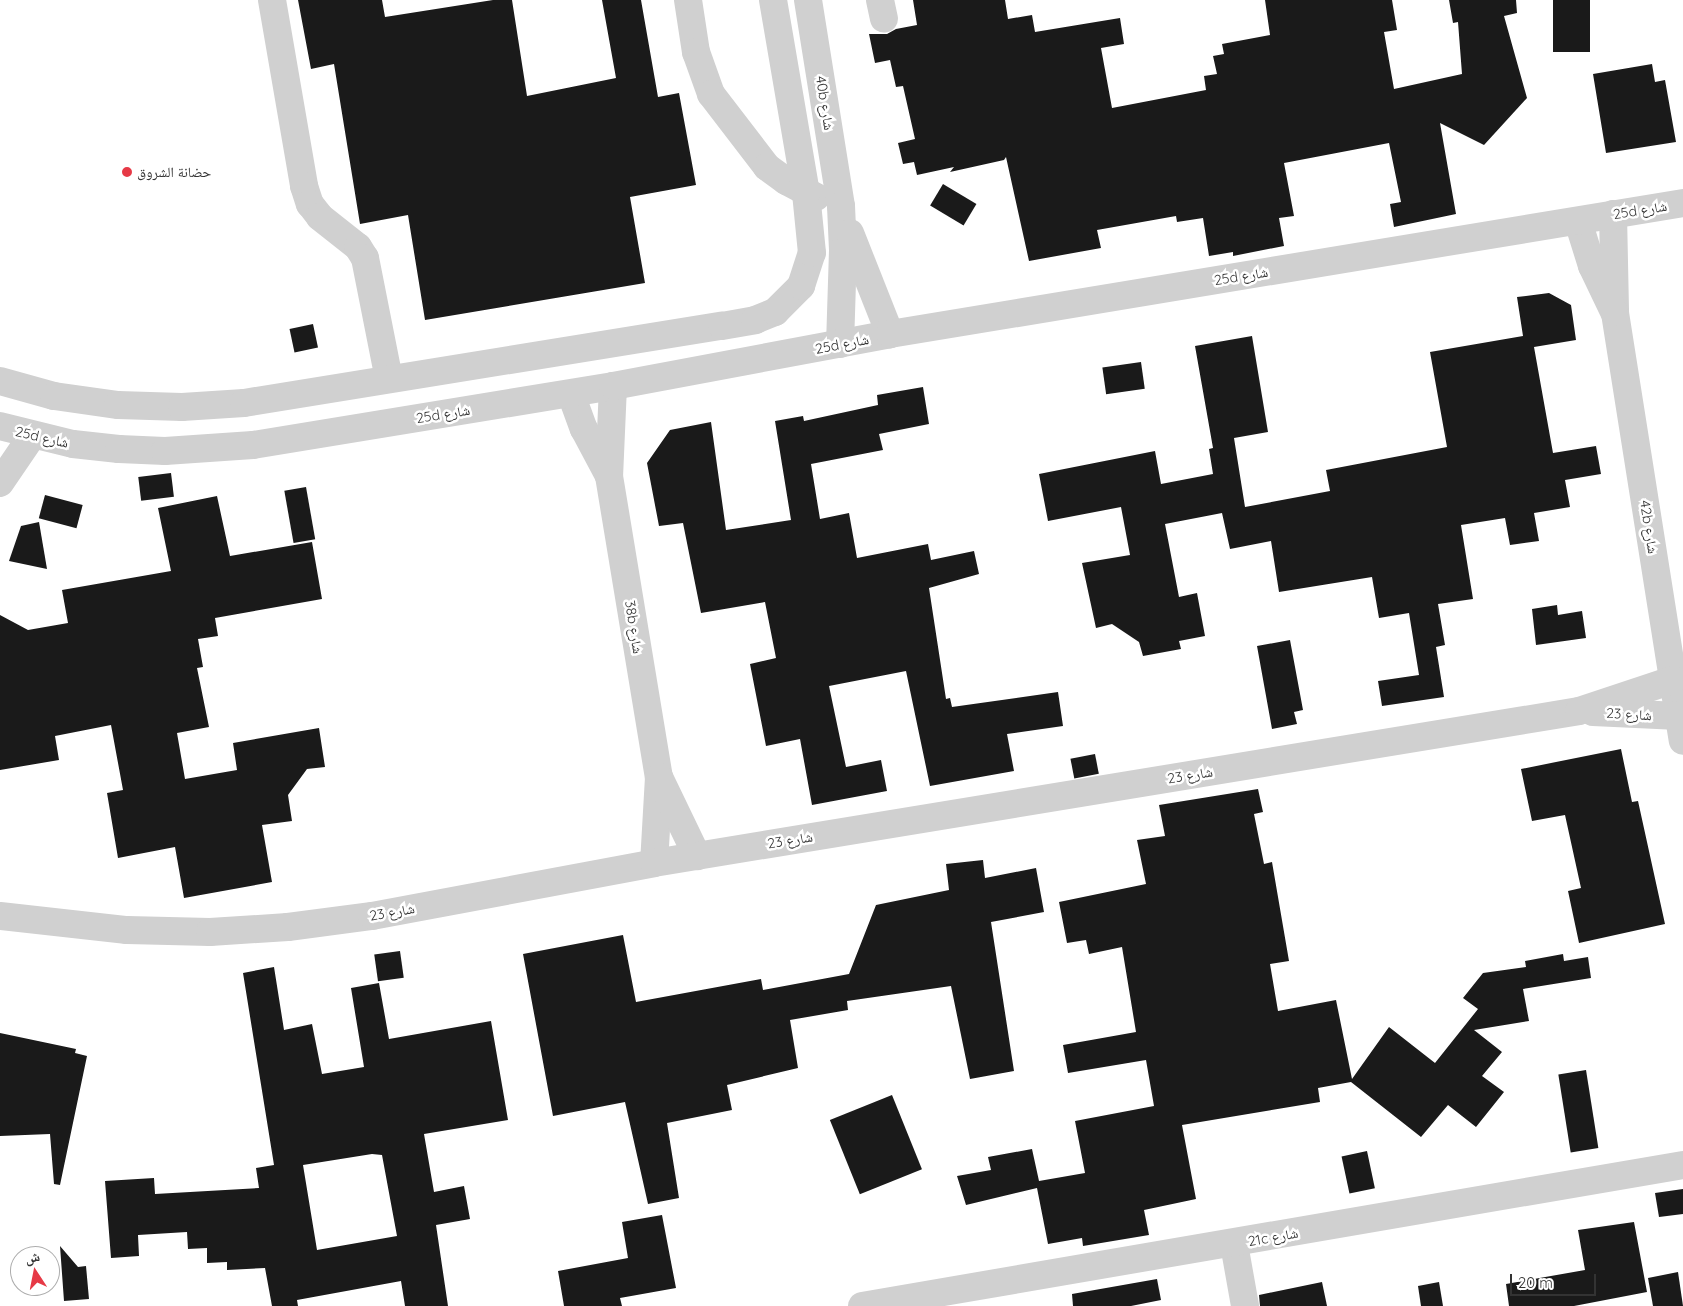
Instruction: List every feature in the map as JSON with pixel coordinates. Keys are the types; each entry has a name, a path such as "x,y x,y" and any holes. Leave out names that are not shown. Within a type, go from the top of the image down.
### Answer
{"street":[{"path":"272,0 304,186 310,204 320,217 358,247 365,258 389,379"},
{"path":"688,0 696,52 711,94 756,156 786,181 806,193 841,206"},
{"path":"0,381 54,396 118,405 182,407 244,403 722,326 755,320 775,312 801,286 812,253 806,193 773,0"},
{"name":"40b شارع","path":"808,0 841,206 843,250 840,344"},
{"name":"25d شارع","path":"0,426 32,436 119,449 211,449 570,394 731,366 890,334 1683,204"},
{"name":"40b شارع","path":"841,206 864,274 890,334"},
{"name":"42b شارع","path":"1613,214 1615,313 1681,728"},
{"name":"42b شارع","path":"1578,221 1592,266 1615,313"},
{"path":"722,326 731,366"},
{"name":"38b شارع","path":"613,386 609,476 659,776 654,862"},
{"name":"38b شارع","path":"570,394 584,429 609,476"},
{"path":"0,483 32,436"},
{"name":"شارع 23","path":"0,916 127,930 210,932 288,927 372,916 654,862 1579,711 1673,680"},
{"name":"شارع 23","path":"1579,711 1681,728"},
{"name":"38b شارع","path":"659,776 697,856"},
{"name":"21c شارع","path":"862,1306 1234,1244 1683,1165"},
{"path":"1234,1244 1245,1306"}],"building":[{"path":"298,0 382,0 385,17 493,0 512,0 527,96 616,78 602,0 641,0 658,97 679,93 696,185 630,197 645,283 425,320 408,215 360,224 334,64 311,69"},
{"path":"913,0 1005,0 1008,19 1032,15 1035,32 1120,18 1124,44 1101,48 1112,108 1206,90 1204,76 1217,74 1213,56 1224,54 1222,44 1270,35 1265,0 1392,0 1397,30 1384,32 1394,89 1462,74 1458,22 1453,23 1449,0 1516,0 1517,13 1504,16 1527,98 1484,145 1440,123 1456,214 1394,227 1390,204 1401,202 1389,143 1284,163 1294,216 1279,218 1284,246 1233,256 1233,252 1209,256 1203,218 1177,222 1176,216 1097,230 1101,248 1029,261 1006,157 1004,160 950,172 954,167 917,175 914,162 903,164 898,143 915,139 903,86 896,87 890,60 875,63 869,34 887,34 896,29 917,25"},
{"path":"1553,0 1590,0 1590,52 1553,52"},
{"path":"1652,64 1655,82 1665,80 1676,142 1606,153 1593,74"},
{"path":"943,184 976,204 964,226 930,205"},
{"path":"1549,293 1571,305 1576,340 1534,347 1553,453 1596,446 1601,474 1565,480 1570,507 1534,513 1539,541 1510,545 1505,518 1461,525 1473,599 1438,604 1445,645 1436,647 1444,697 1382,706 1378,681 1419,675 1409,613 1379,618 1372,577 1279,592 1271,541 1230,549 1222,513 1165,524 1179,597 1197,593 1205,636 1179,641 1181,649 1143,656 1139,642 1112,624 1096,628 1082,563 1130,555 1121,507 1048,521 1039,474 1155,451 1161,484 1213,474 1209,449 1213,448 1195,346 1252,336 1268,432 1234,438 1245,507 1330,491 1326,470 1447,447 1430,352 1523,336 1517,297"},
{"path":"313,324 318,347 295,352 290,329"},
{"path":"1141,362 1145,389 1106,394 1102,367"},
{"path":"923,387 929,424 879,434 883,450 811,464 820,519 849,513 857,558 928,544 931,560 974,551 979,574 929,588 946,699 950,698 952,707 1058,692 1063,726 1007,734 1014,771 930,786 906,671 829,686 846,767 881,760 887,791 812,805 800,739 766,746 750,664 776,658 765,602 701,613 683,523 659,526 647,463 670,430 711,422 726,530 791,520 775,421 803,416 804,421 878,405 877,395"},
{"path":"171,473 174,497 141,501 138,477"},
{"path":"306,487 315,539 294,543 284,491"},
{"path":"45,495 83,505 76,528 39,518"},
{"path":"217,496 230,556 312,542 322,599 215,618 218,636 198,639 203,667 197,668 209,727 177,733 185,779 237,770 233,743 319,728 325,767 307,769 288,795 292,821 262,825 272,882 184,898 175,847 118,858 107,793 123,790 111,725 55,736 59,760 0,770 0,615 28,630 68,623 62,590 171,571 158,508"},
{"path":"39,522 47,569 9,561 21,526"},
{"path":"1557,605 1558,615 1582,611 1586,638 1536,645 1532,609"},
{"path":"1290,640 1303,710 1294,712 1297,724 1272,729 1257,646"},
{"path":"1621,749 1632,802 1638,801 1665,924 1579,943 1568,891 1581,888 1565,815 1532,821 1521,769"},
{"path":"1095,754 1099,774 1074,778 1070,759"},
{"path":"1258,789 1263,812 1254,814 1264,864 1272,862 1289,961 1270,964 1278,1011 1336,1000 1352,1079 1389,1027 1435,1063 1478,1009 1463,998 1483,973 1526,967 1525,961 1563,954 1564,961 1588,957 1591,978 1523,989 1529,1021 1474,1030 1502,1052 1482,1076 1504,1092 1476,1127 1448,1105 1421,1137 1351,1082 1318,1088 1320,1102 1182,1125 1196,1199 1144,1210 1149,1235 1083,1246 1082,1238 1048,1244 1037,1188 966,1205 957,1176 991,1170 988,1157 1032,1149 1039,1181 1085,1173 1075,1121 1154,1106 1146,1060 1068,1073 1063,1045 1136,1032 1122,947 1089,954 1086,940 1067,943 1059,902 1146,884 1137,840 1165,836 1159,805"},
{"path":"983,860 985,878 1036,868 1044,912 991,922 1014,1071 970,1079 951,986 847,1001 848,1010 790,1020 798,1068 727,1085 732,1110 667,1123 679,1198 648,1204 625,1102 553,1116 523,954 623,935 636,1002 761,979 763,990 849,974 876,905 949,890 946,864"},
{"path":"400,951 404,978 378,981 374,955"},
{"path":"274,967 284,1030 312,1024 322,1074 364,1067 351,988 379,983 389,1039 491,1021 508,1120 424,1134 434,1192 464,1186 470,1219 436,1225 448,1306 405,1306 401,1281 297,1300 298,1306 272,1306 265,1268 227,1270 227,1262 207,1263 207,1248 188,1249 187,1232 138,1235 139,1256 111,1258 105,1181 154,1178 155,1194 259,1188 256,1168 274,1165 243,973","holes":["372,1154 382,1155 397,1236 317,1250 303,1165"]},
{"path":"0,1033 76,1049 75,1053 87,1056 60,1185 54,1184 50,1134 0,1136"},
{"path":"1586,1070 1598,1148 1571,1152 1558,1074"},
{"path":"892,1095 922,1169 860,1194 830,1120"},
{"path":"1367,1151 1375,1188 1349,1194 1342,1156"},
{"path":"1683,1189 1683,1214 1659,1217 1655,1193"},
{"path":"662,1215 676,1288 620,1298 622,1306 564,1306 558,1271 628,1258 622,1222"},
{"path":"1634,1222 1647,1292 1574,1306 1509,1306 1506,1284 1585,1270 1578,1230"},
{"path":"60,1246 78,1267 86,1266 89,1299 64,1301"},
{"path":"1678,1272 1683,1306 1653,1306 1648,1278"},
{"path":"1157,1279 1161,1300 1131,1306 1073,1306 1072,1294"},
{"path":"1322,1282 1327,1306 1260,1306 1259,1295"},
{"path":"1439,1282 1443,1306 1421,1306 1418,1286"}],"place":[{"name":"حضانة الشروق","path":"127,172"}]}
